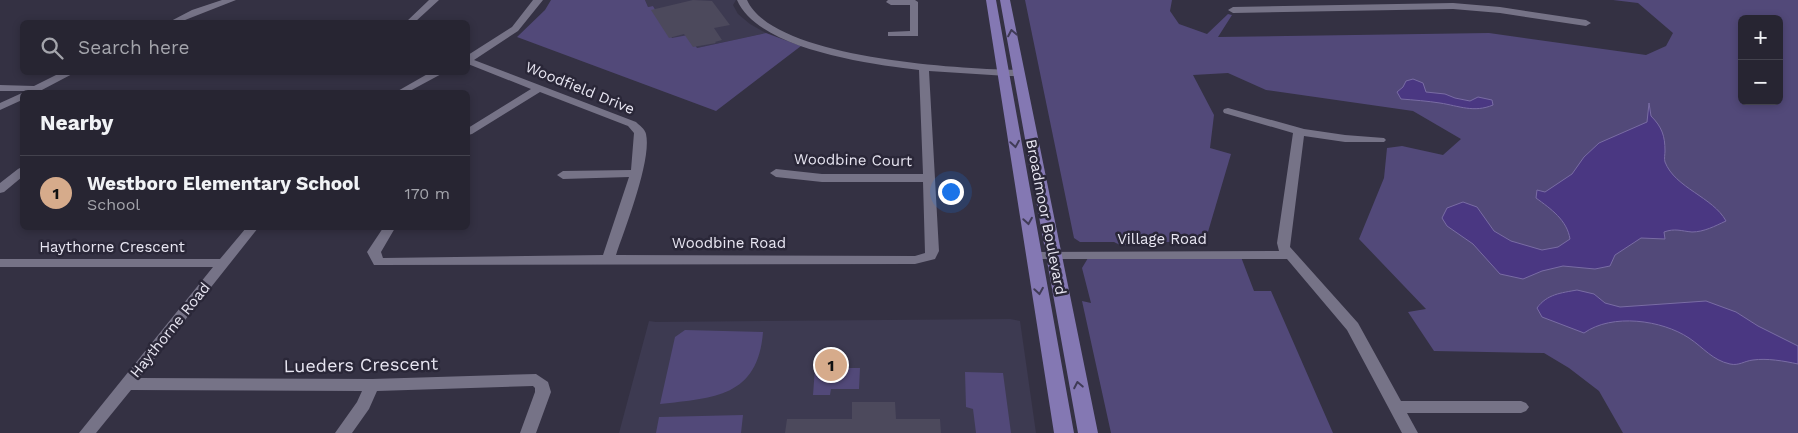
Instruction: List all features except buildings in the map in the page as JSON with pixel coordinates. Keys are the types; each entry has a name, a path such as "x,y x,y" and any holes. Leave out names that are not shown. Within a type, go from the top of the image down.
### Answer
{"main road":[{"name":"Broadmoor Boulevard","path":"991,0 1064,433"},
{"name":"Broadmoor Boulevard","path":"1005,0 1088,433"}],"street":[{"path":"178,20 195,12 231,0"},
{"path":"412,20 434,0"},
{"path":"470,59 515,29 538,0"},
{"path":"742,0 750,13 758,20 786,36 820,49 870,62 924,67 944,71 1018,69"},
{"path":"891,2 910,1 914,4 915,34 891,34"},
{"path":"1232,10 1450,3 1586,23"},
{"name":"Woodfield Drive","path":"470,61 632,124 640,133 641,145 635,173 608,259"},
{"name":"Woodbine Road","path":"388,230 374,252 379,262 608,259 915,260 924,258 930,256 932,251 924,67"},
{"path":"35,90 65,75"},
{"path":"405,90 434,75"},
{"path":"0,88 20,87 30,90"},
{"path":"470,131 540,88"},
{"path":"0,107 20,97"},
{"path":"0,98 11,101"},
{"path":"1228,111 1254,120 1299,130 1354,140 1380,140"},
{"path":"1299,130 1283,243 1353,327 1410,433"},
{"path":"0,189 20,173"},
{"path":"563,174 635,173"},
{"name":"Woodbine Court","path":"776,173 822,178 929,178"},
{"name":"Haythorne Road","path":"87,433 250,230"},
{"name":"Village Road","path":"1033,253 1288,251"},
{"name":"Haythorne Crescent","path":"0,263 223,263"},
{"name":"Lueders Crescent","path":"127,384 372,385 536,380 543,386 543,392 528,433"},
{"path":"343,433 364,405 372,385"},
{"path":"1395,407 1521,407"}],"shaded area":[{"path":"551,0 645,0 648,7 653,6 672,38 688,35 697,48 766,33 801,46 716,111 517,37 545,10"},
{"path":"645,0 736,0 733,5 738,14 750,24 766,33 697,48 672,38 653,6 648,7"},
{"path":"1025,0 1172,0 1170,11 1179,24 1207,34 1228,14 1232,15 1218,37 1489,33 1646,55 1666,46 1673,33 1638,3 1613,0 1798,0 1798,433 1623,433 1599,391 1569,368 1544,353 1434,351 1408,312 1426,309 1359,239 1384,178 1387,148 1402,146 1443,155 1461,139 1413,111 1266,90 1228,73 1193,75 1214,115 1210,148 1231,154 1205,242 1138,242 1137,245 1120,245 1114,242 1080,242 1074,238"},
{"path":"1413,79 1423,83 1426,92 1445,94 1470,101 1478,97 1492,100 1493,105 1473,109 1435,102 1401,99 1397,92 1406,81"},
{"path":"1649,103 1651,116 1658,124 1663,136 1665,161 1670,171 1685,186 1712,205 1726,221 1696,232 1675,230 1664,232 1665,239 1641,238 1615,255 1610,266 1595,269 1563,266 1542,271 1523,279 1500,274 1473,244 1447,226 1442,218 1447,208 1463,202 1477,207 1494,231 1511,241 1542,250 1558,247 1570,239 1566,226 1547,206 1536,198 1537,190 1545,192 1572,174 1584,157 1599,143 1647,122"},
{"path":"1241,257 1254,291 1271,291 1333,433 1111,433 1082,301 1091,303 1082,268 1088,258"},
{"path":"1577,290 1594,294 1605,303 1620,307 1706,301 1736,312 1758,326 1798,346 1798,364 1764,359 1730,364 1713,357 1689,338 1678,332 1651,323 1622,321 1608,323 1584,333 1542,317 1537,308 1541,303 1555,295"},
{"path":"1010,319 1020,321 1036,433 619,433 649,321"},
{"path":"685,330 763,332 759,354 752,370 742,382 730,390 715,396 660,404 675,337"},
{"path":"815,368 860,368 859,389 831,389 830,395 813,395"},
{"path":"965,372 1003,373 1011,433 976,433 973,409 966,407"},
{"path":"743,415 741,433 656,433 659,417"}],"place":[{"name":"Westboro Elementary School","path":"831,365"}]}
